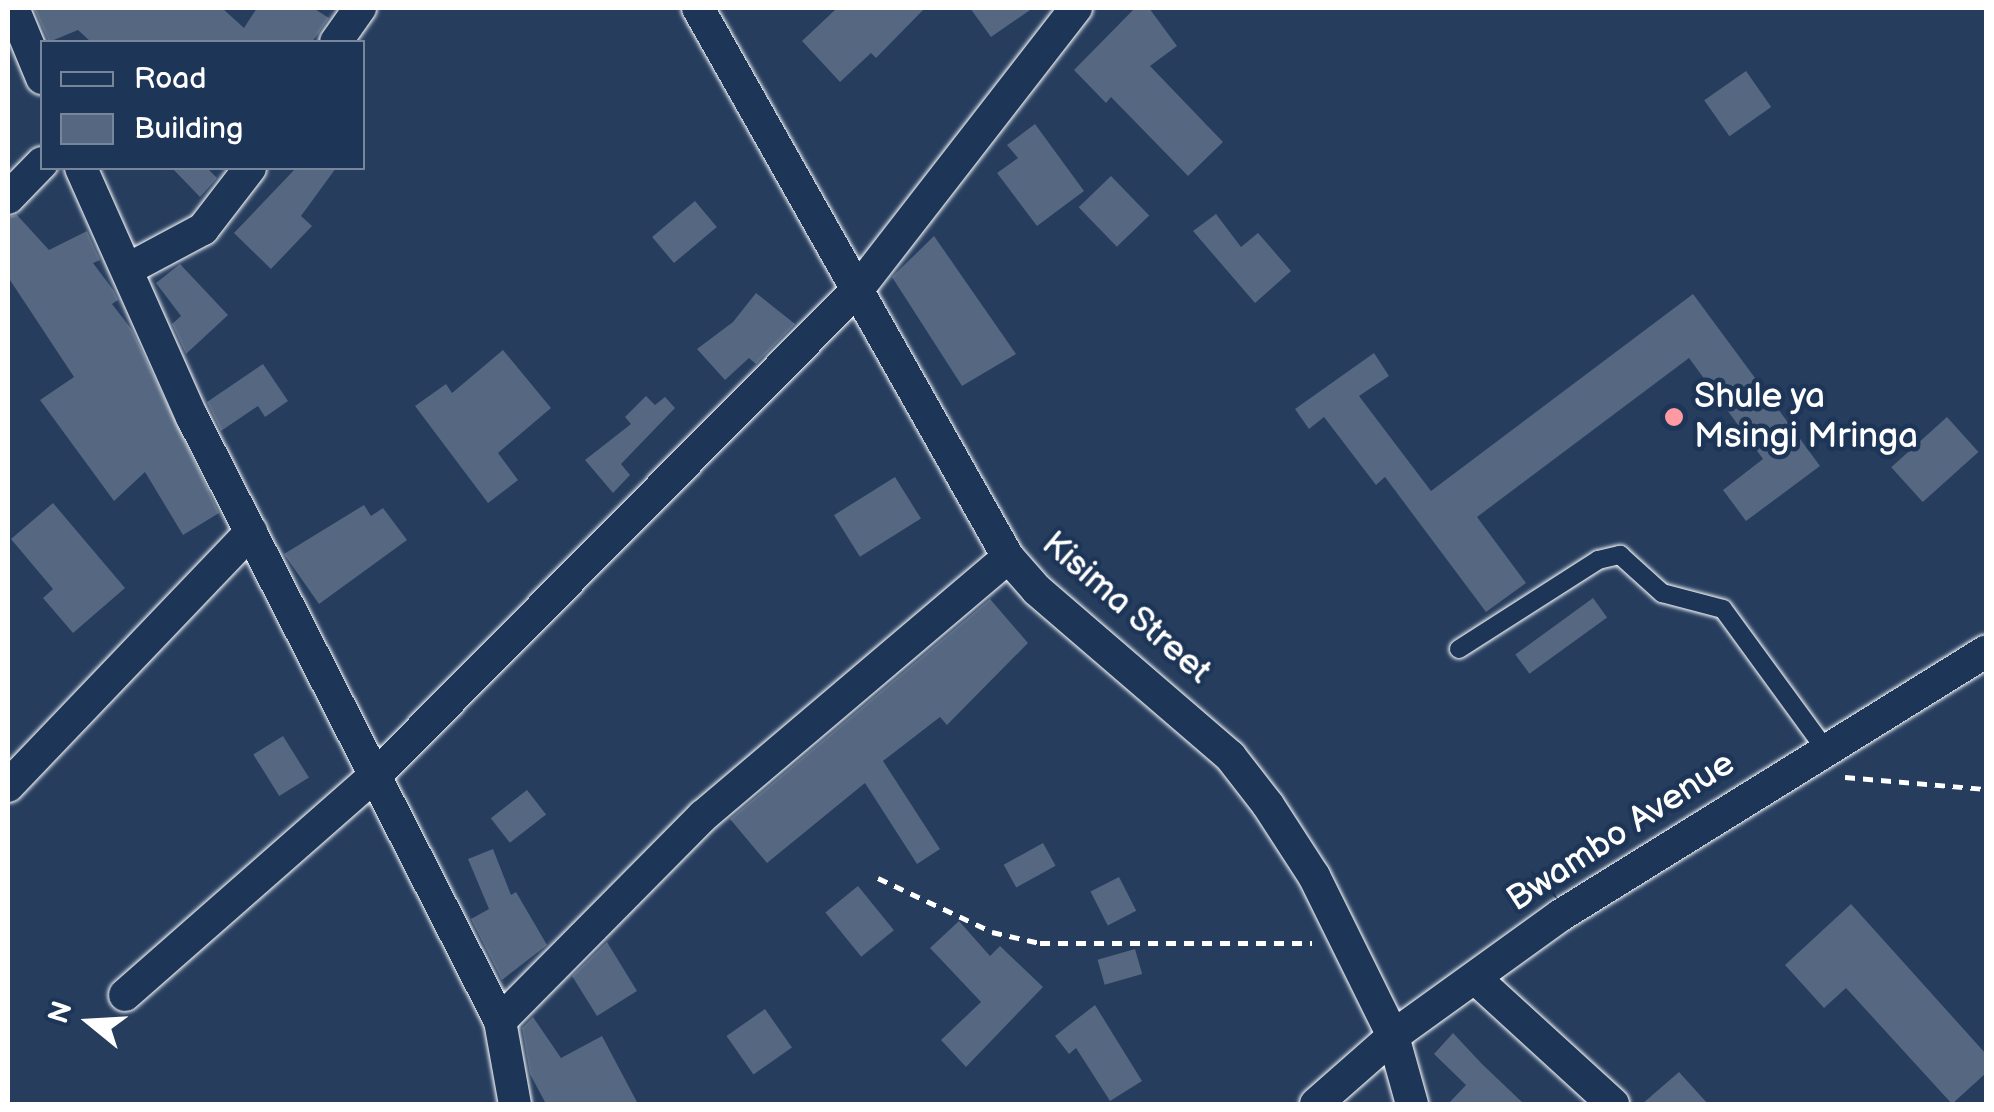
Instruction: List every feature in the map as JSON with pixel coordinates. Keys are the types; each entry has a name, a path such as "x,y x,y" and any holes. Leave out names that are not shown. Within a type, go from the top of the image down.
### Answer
{"street":[{"path":"13,8 40,73"},
{"path":"337,40 360,8"},
{"name":"Kisima Street","path":"698,8 1008,557 1038,590 1230,756 1314,876 1393,1036 1412,1104"},
{"path":"125,995 378,773 858,289 1076,8"},
{"path":"8,198 40,165"},
{"path":"82,170 130,268 192,417 378,773 500,1022 515,1104"},
{"path":"130,268 194,237 248,170"},
{"path":"8,786 251,532"},
{"path":"500,1022 702,816 1008,557"},
{"name":"Bwambo Avenue","path":"1316,1104 1393,1036 1561,915 1986,652"},
{"path":"1475,978 1613,1104"}],"lane":[{"path":"1459,650 1598,560 1620,555 1662,593 1723,609 1826,750"}],"path":[{"path":"1790,772 1986,789"},
{"path":"878,878 992,932 1040,943 1345,944"}],"building":[{"path":"34,8 222,8 244,28 257,8 313,8 329,18 313,40 89,40 78,30 48,40"},
{"path":"837,8 925,8 876,58 871,53 840,82 802,41"},
{"path":"970,8 1033,8 991,37"},
{"path":"1135,8 1149,8 1177,46 1150,66 1223,142 1188,176 1111,97 1106,103 1074,70"},
{"path":"1746,71 1771,107 1729,136 1704,100"},
{"path":"1035,124 1084,191 1037,226 997,173 1018,158 1007,145"},
{"path":"174,170 209,170 217,178 200,197"},
{"path":"294,170 335,170 301,216 312,226 271,269 234,233"},
{"path":"1111,176 1149,216 1117,247 1079,207"},
{"path":"695,201 717,227 674,263 652,237"},
{"path":"1216,214 1241,247 1258,233 1291,271 1255,303 1193,231"},
{"path":"17,215 49,250 87,231 100,260 93,263 118,300 112,304 132,330 219,513 183,535 145,472 114,501 40,400 74,377 8,277 8,217"},
{"path":"934,236 1016,354 962,386 892,277"},
{"path":"180,264 228,315 186,354 172,324 181,316 156,283"},
{"path":"756,293 795,324 756,364 749,358 725,380 697,349 733,322"},
{"path":"1693,294 1820,466 1746,521 1723,490 1763,459 1689,358 1477,517 1526,583 1486,612 1385,477 1376,485 1324,417 1309,429 1295,409 1374,353 1389,376 1359,396 1431,491"},
{"path":"503,350 551,408 498,453 518,480 488,503 415,406 446,384 452,393"},
{"path":"263,364 288,401 265,417 258,406 221,431 207,402"},
{"path":"646,396 655,405 665,397 675,408 621,464 630,475 613,493 585,460 631,424 625,417"},
{"path":"1947,417 1978,452 1923,502 1891,467"},
{"path":"895,477 921,519 860,557 834,515"},
{"path":"53,503 125,588 73,633 43,598 53,589 11,539"},
{"path":"364,505 371,516 383,508 407,540 319,604 284,554"},
{"path":"1593,598 1607,617 1529,674 1515,654"},
{"path":"990,599 1028,643 947,725 940,717 883,761 940,849 917,864 865,783 767,863 730,819"},
{"path":"283,736 309,778 279,796 253,755"},
{"path":"527,790 546,814 510,843 491,818"},
{"path":"1043,843 1056,866 1016,888 1004,865"},
{"path":"493,849 511,895 516,892 547,945 502,980 471,919 489,909 468,859"},
{"path":"1119,877 1136,911 1108,925 1090,892"},
{"path":"858,886 894,930 861,957 825,912"},
{"path":"1851,904 1986,1054 1986,1073 1952,1104 1846,988 1824,1008 1785,965"},
{"path":"959,921 990,956 1000,946 1043,987 966,1067 941,1040 981,1002 930,948"},
{"path":"607,942 637,991 597,1016 572,976"},
{"path":"1135,949 1142,974 1105,985 1098,960"},
{"path":"1095,1005 1142,1081 1110,1101 1076,1048 1069,1054 1055,1036"},
{"path":"765,1009 792,1048 753,1074 726,1036"},
{"path":"533,1017 561,1058 602,1036 638,1104 546,1104 530,1074 522,1028"},
{"path":"1453,1033 1524,1104 1448,1104 1466,1085 1434,1054"},
{"path":"1679,1072 1708,1104 1642,1104"}],"place":[{"name":"Shule ya Msingi Mringa","path":"1674,417"}]}
